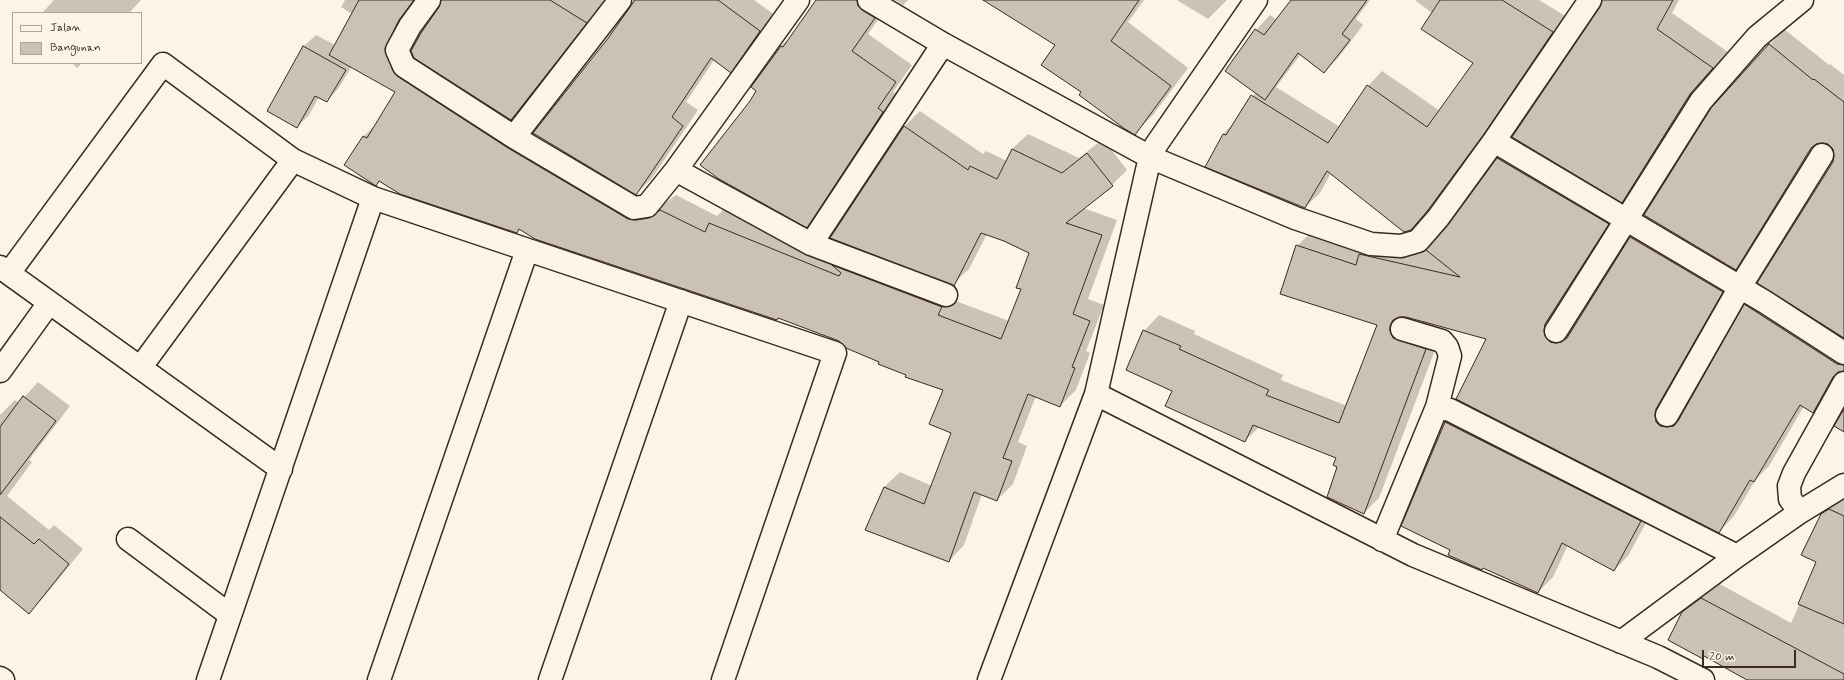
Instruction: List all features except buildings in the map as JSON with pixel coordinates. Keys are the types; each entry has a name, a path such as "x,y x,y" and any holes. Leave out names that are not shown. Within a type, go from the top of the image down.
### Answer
{"street":[{"path":"429,0 410,26 397,50 404,66 514,137 634,208 647,206 676,170 798,0"},
{"path":"514,137 620,0"},
{"path":"869,0 943,44 1150,157 1295,218 1371,244 1401,246 1418,241 1438,218 1494,141 1590,0"},
{"path":"989,680 1096,394 1150,157 1156,145 1256,0"},
{"path":"1556,331 1701,101 1757,37 1802,0"},
{"path":"811,244 943,44"},
{"path":"281,469 4,270 163,64 292,160 373,198 835,353 723,680"},
{"path":"1494,141 1740,287 1844,353"},
{"path":"1667,415 1740,287 1822,155"},
{"path":"140,368 292,160"},
{"path":"676,170 811,244 946,294"},
{"path":"208,680 373,198"},
{"path":"379,680 527,250"},
{"path":"550,680 681,301"},
{"path":"0,370 49,302"},
{"path":"1382,540 1437,407 1450,356 1448,346 1442,341 1402,330"},
{"path":"1800,512 1790,499 1789,486 1794,473 1844,383"},
{"path":"1096,394 1413,555 1658,657 1703,680"},
{"path":"1437,407 1450,410 1737,556"},
{"path":"1621,642 1737,556 1800,512 1841,491"},
{"path":"128,540 230,615"}]}
